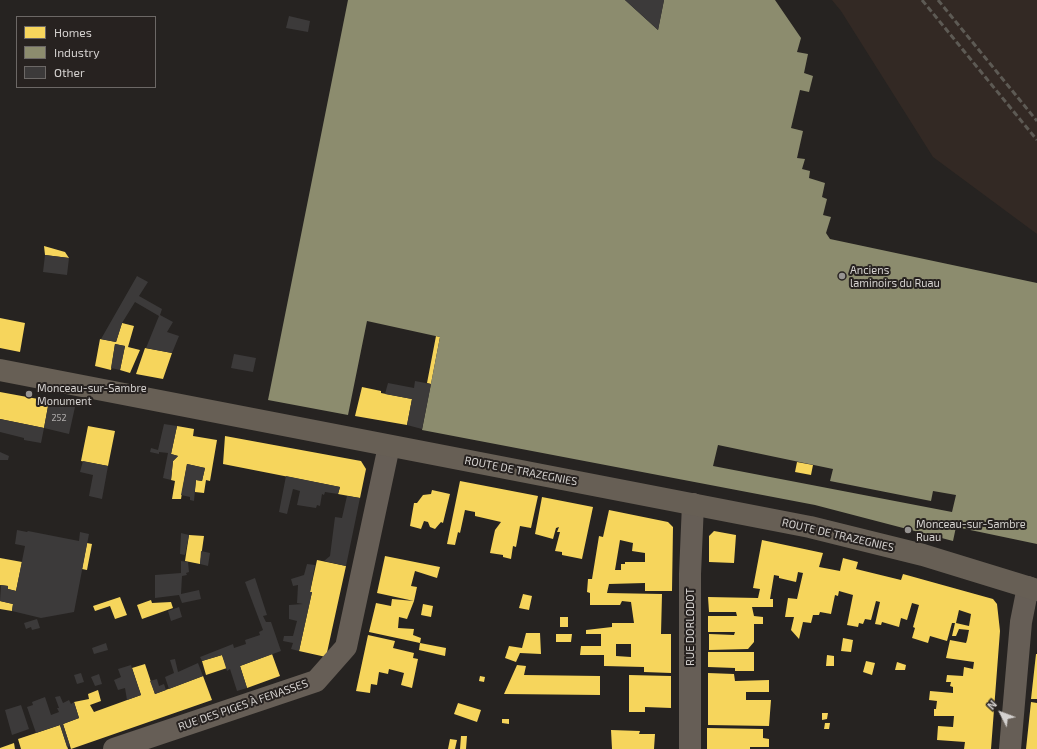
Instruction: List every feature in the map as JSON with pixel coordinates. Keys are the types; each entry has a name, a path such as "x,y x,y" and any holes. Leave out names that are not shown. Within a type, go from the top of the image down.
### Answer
{"main road":[{"name":"ROUTE DE TRAZEGNIES","path":"0,370 810,527 923,555 1033,588"}],"street":[{"name":"RUE DES PIGES À FENASSES","path":"114,749 316,680 346,647 389,446"},
{"name":"RUE DORLODOT","path":"690,749 690,574 693,504"},
{"path":"1010,749 1021,622 1033,588"}],"shaded area":[{"path":"832,0 1037,0 1037,234 933,157 841,11"}],"building: Homes":[{"path":"44,246 65,252 69,258 45,255"},
{"path":"0,318 25,323 20,352 0,348"},
{"path":"122,323 134,326 128,347 140,350 130,373 120,370 125,346 115,344 111,370 95,366 100,339 116,342"},
{"path":"436,336 440,337 431,384 427,383"},
{"path":"145,348 172,353 163,379 136,374"},
{"path":"362,387 381,391 381,393 412,399 407,425 355,416"},
{"path":"0,392 49,401 44,428 0,419"},
{"path":"88,426 115,431 108,466 81,461"},
{"path":"177,426 194,429 193,436 217,440 210,481 206,480 204,493 195,492 195,489 196,480 202,481 205,468 187,464 181,499 172,499 175,481 171,480 173,461 178,456 171,454"},
{"path":"225,436 361,461 366,469 360,498 338,494 340,487 223,464"},
{"path":"797,462 813,465 811,475 795,472"},
{"path":"460,481 538,496 531,528 520,526 516,547 513,546 511,559 503,557 503,555 490,553 495,530 501,522 475,516 475,512 465,510 460,533 458,532 455,545 447,544"},
{"path":"432,490 450,494 443,523 441,522 435,529 430,527 428,522 424,521 421,529 410,526 414,503 417,503 423,495 431,494"},
{"path":"542,497 593,507 582,559 562,555 562,552 555,551 560,532 557,532 559,527 556,528 553,539 535,534"},
{"path":"609,510 668,522 673,527 672,591 645,591 645,583 609,584 607,593 662,594 661,634 671,634 671,673 644,672 644,667 604,666 604,655 580,655 581,646 601,646 601,634 586,634 586,630 612,627 612,623 634,623 631,602 622,601 620,605 590,605 590,593 587,592 588,579 592,579 599,536 603,537","holes":["620,540 633,543 632,551 645,553 645,562 625,562 625,564 621,564 621,570 615,570","616,644 631,644 631,657 616,656"]},
{"path":"714,531 736,535 734,563 709,562 709,536"},
{"path":"189,535 204,536 200,564 185,561"},
{"path":"762,540 823,553 819,567 840,571 843,558 858,562 856,569 901,580 903,574 993,599 997,604 1000,631 991,749 964,749 965,742 937,740 938,726 953,727 954,716 934,716 934,709 936,709 937,701 929,700 930,691 953,693 953,687 950,686 951,682 946,682 947,675 963,676 964,667 973,669 974,662 946,658 950,640 966,643 969,630 959,629 956,636 952,636 955,623 952,623 947,641 930,636 928,643 912,638 915,628 913,627 919,605 912,603 907,620 901,618 899,627 882,622 881,625 875,624 880,602 876,601 871,620 865,619 863,624 859,623 858,627 847,625 853,595 839,591 838,596 835,595 831,614 820,612 819,615 813,615 811,623 803,622 799,639 791,630 794,617 785,617 788,598 797,599 803,573 798,572 796,582 779,578 779,576 774,575 770,599 773,599 773,607 752,607 754,616 763,617 763,624 754,624 754,642 748,649 709,650 709,634 734,635 735,632 708,632 708,616 737,616 736,612 709,612 708,597 758,598 760,589 753,588","holes":["959,610 971,614 969,626 956,623"]},
{"path":"87,543 92,544 87,570 82,569"},
{"path":"385,556 440,567 437,578 415,571 411,586 417,587 414,601 377,593"},
{"path":"0,558 22,562 16,591 8,589 8,586 0,585"},
{"path":"317,560 346,566 326,657 299,651 312,592 310,592"},
{"path":"523,594 532,596 529,610 519,608"},
{"path":"120,597 127,615 115,619 110,606 95,611 93,606"},
{"path":"392,599 414,601 407,619 399,617 398,628 414,629 413,635 421,638 420,643 369,632 376,603 391,606"},
{"path":"151,600 152,603 171,602 173,608 142,619 137,605"},
{"path":"0,601 13,604 12,611 0,609"},
{"path":"423,604 433,606 431,617 421,615"},
{"path":"560,617 568,617 568,627 560,627"},
{"path":"526,633 540,633 541,654 520,653 516,662 505,658 509,646 522,648"},
{"path":"556,634 572,634 571,642 556,642"},
{"path":"368,635 395,641 393,648 414,653 413,658 418,659 412,688 401,685 404,673 389,669 388,674 379,672 377,685 371,684 370,693 356,691"},
{"path":"843,638 853,640 851,652 841,651"},
{"path":"420,643 446,648 445,656 419,650"},
{"path":"708,652 754,652 754,671 735,671 735,668 708,667"},
{"path":"272,654 280,676 247,688 240,666"},
{"path":"1036,654 1037,699 1031,699"},
{"path":"222,655 227,668 206,675 202,661"},
{"path":"827,655 834,656 834,666 826,666"},
{"path":"866,661 875,663 872,675 863,672"},
{"path":"897,662 906,665 905,670 895,670"},
{"path":"145,664 155,694 203,676 212,700 71,749 63,724 79,718 74,702 89,699 88,694 98,690 101,701 90,705 94,712 141,695 132,668"},
{"path":"517,665 526,666 524,675 600,676 600,695 504,694"},
{"path":"708,673 734,674 735,681 769,680 769,692 746,692 746,700 771,700 769,726 708,725"},
{"path":"629,675 671,676 671,708 645,707 645,712 629,712"},
{"path":"480,676 485,677 484,682 479,681"},
{"path":"1031,702 1037,703 1037,749 1026,749"},
{"path":"458,703 481,710 477,722 454,714"},
{"path":"822,713 828,713 827,719 822,720"},
{"path":"502,719 509,719 509,724 502,723"},
{"path":"825,723 830,723 829,729 824,729"},
{"path":"60,725 68,749 21,749 18,739"},
{"path":"707,728 763,729 763,738 769,739 769,747 750,747 750,749 707,749"},
{"path":"611,730 640,731 639,734 655,734 654,749 612,749"},
{"path":"461,736 467,736 466,749 460,749"},
{"path":"450,739 457,740 455,749 448,749"},
{"path":"14,743 15,749 0,749 0,748"}],"building: Industry":[{"path":"348,0 625,0 658,30 664,0 775,0 801,38 797,52 808,54 804,73 813,76 809,92 800,90 791,128 803,131 797,158 805,159 802,169 810,171 809,178 825,183 822,197 827,199 823,215 831,217 826,233 830,239 1037,283 1037,544 956,527 953,541 815,505 422,430 440,337 367,321 348,415 268,400","holes":["718,445 833,469 830,481 931,501 933,491 956,495 952,512 713,466"]}],"building: Other":[{"path":"625,0 664,0 658,30"},
{"path":"289,16 310,21 308,32 286,28"},
{"path":"45,255 69,258 67,275 43,272"},
{"path":"137,276 148,282 139,296 162,309 160,315 173,322 167,332 179,336 172,353 146,348 159,316 135,302 122,323 116,342 101,339"},
{"path":"115,344 125,346 120,370 111,368"},
{"path":"234,354 256,358 253,372 231,368"},
{"path":"415,381 431,384 422,429 407,425 412,399 385,394 388,383 414,388"},
{"path":"49,401 75,407 69,434 44,428"},
{"path":"0,419 44,428 41,443 24,440 24,438 0,432"},
{"path":"164,424 177,426 171,454 178,456 173,461 171,480 163,478 168,453 159,452 159,454 150,452 151,448 158,450"},
{"path":"0,452 9,456 8,460 0,460"},
{"path":"83,461 108,466 102,499 89,496 93,475 80,472"},
{"path":"187,464 205,468 202,481 196,480 194,501 190,500 190,497 181,495"},
{"path":"286,476 340,487 338,494 325,492 324,495 322,494 320,506 317,505 316,508 297,505 300,491 293,489 287,514 279,512"},
{"path":"347,496 360,498 346,566 324,561 330,556 335,517 342,518"},
{"path":"17,530 79,541 80,532 89,534 74,612 41,618 12,611 13,604 0,601 1,585 8,586 8,589 16,591 25,546 15,544"},
{"path":"181,533 189,535 185,555 180,554"},
{"path":"201,551 210,553 208,566 200,564"},
{"path":"181,561 188,562 189,572 186,573 187,575 182,576 181,594 199,590 201,599 182,603 179,595 155,598 155,575 181,573"},
{"path":"307,564 315,565 310,592 312,592 299,651 291,649 293,643 283,641 284,636 293,636 297,621 289,619 289,605 303,604 297,603 298,585 293,586 291,579 304,575"},
{"path":"255,578 267,615 263,616 266,622 271,622 281,651 240,666 247,688 237,691 230,669 227,671 222,655 202,661 200,657 233,644 234,648 246,644 245,640 260,635 259,632 263,630 245,582"},
{"path":"179,607 182,617 171,621 168,611"},
{"path":"37,619 40,628 32,630 31,627 26,629 24,623"},
{"path":"106,643 108,650 94,654 92,648"},
{"path":"175,659 178,672 198,663 203,676 169,689 165,677 174,673 170,660"},
{"path":"131,665 141,695 127,700 125,688 118,690 114,680 121,677 118,669"},
{"path":"81,673 84,682 77,684 74,675"},
{"path":"99,674 102,684 95,686 91,677"},
{"path":"157,679 159,686 164,684 166,690 155,694 150,681"},
{"path":"60,696 63,703 69,700 71,704 74,702 79,718 63,724 70,746 67,747 60,725 36,733 27,707 33,705 32,702 45,697 51,715 59,712 55,697"},
{"path":"21,705 29,729 12,735 5,710"}],"railway":[{"path":"922,0 1037,140"},
{"path":"938,0 1037,121"}],"place":[{"name":"Anciens laminoirs du Ruau","path":"842,276"},
{"name":"Monceau-sur-Sambre Monument","path":"29,394"},
{"name":"Monceau-sur-Sambre Ruau","path":"908,530"}]}
